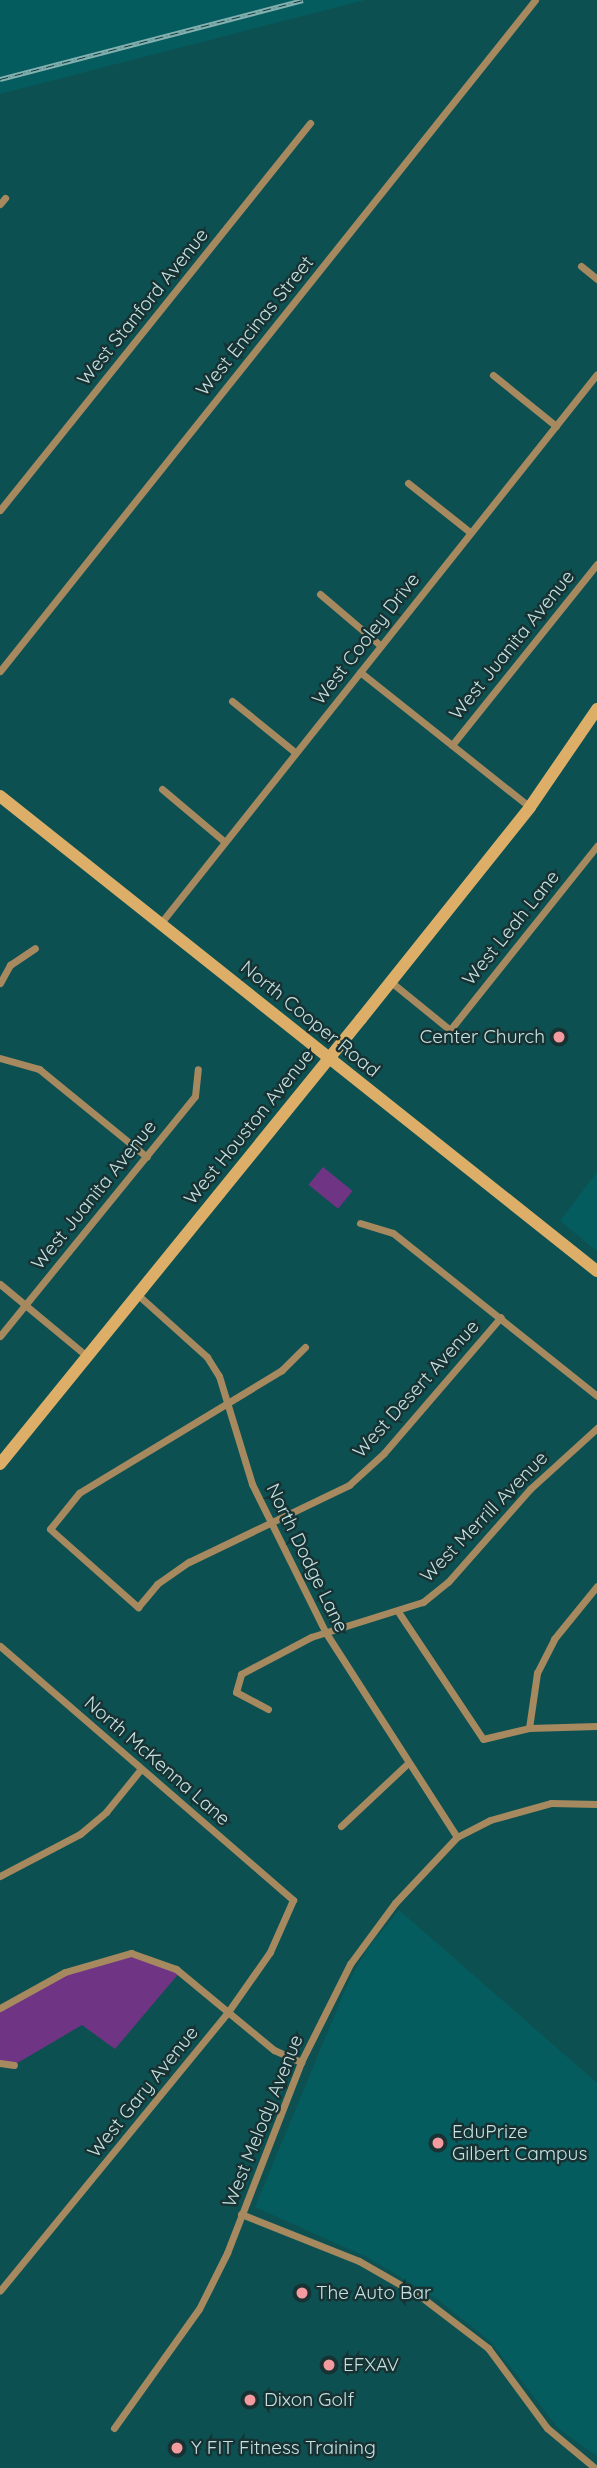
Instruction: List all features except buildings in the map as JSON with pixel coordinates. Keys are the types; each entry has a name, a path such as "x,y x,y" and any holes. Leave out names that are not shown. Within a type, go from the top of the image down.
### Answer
{"street":[{"name":"West Encinas Street","path":"0,671 535,0"},
{"name":"West Stanford Avenue","path":"0,510 310,123"},
{"path":"581,266 597,279"},
{"name":"West Cooley Drive","path":"160,924 597,374"},
{"path":"493,375 556,426"},
{"path":"408,482 471,533"},
{"name":"West Juanita Avenue","path":"452,745 597,564"},
{"path":"320,594 381,646"},
{"path":"360,672 530,807"},
{"path":"232,701 296,753"},
{"name":"West Houston Avenue","path":"0,1464 330,1059 530,807 597,709"},
{"path":"162,789 225,842"},
{"name":"North Cooper Road","path":"0,796 597,1271"},
{"name":"West Leah Lane","path":"391,982 450,1030 597,846"},
{"path":"0,983 10,965 35,948"},
{"path":"0,1058 38,1069 147,1157"},
{"name":"West Juanita Avenue","path":"0,1336 195,1096 198,1069"},
{"path":"360,1223 393,1233 597,1396"},
{"path":"0,1284 88,1357"},
{"name":"North Dodge Lane","path":"138,1295 207,1357 229,1402 252,1484 326,1633 457,1837"},
{"name":"West Desert Avenue","path":"229,1402 79,1493 50,1529 138,1607 157,1584 189,1562 270,1520 320,1502 349,1485 384,1453 501,1317"},
{"path":"229,1402 282,1370 305,1348"},
{"name":"West Merrill Avenue","path":"268,1709 243,1699 236,1692 241,1674 280,1650 326,1633 399,1613 423,1602 447,1582 530,1489 597,1428"},
{"path":"529,1728 537,1673 554,1639 597,1586"},
{"path":"399,1613 483,1739 529,1728 597,1726"},
{"name":"North McKenna Lane","path":"0,1646 293,1900"},
{"path":"341,1825 408,1763"},
{"path":"0,1876 80,1834 106,1812 141,1769"},
{"path":"457,1837 491,1820 551,1803 597,1804"},
{"name":"West Melody Avenue","path":"114,2428 183,2337 241,2214 301,2062 350,1964 395,1903 457,1837"},
{"name":"West Gary Avenue","path":"0,2291 228,2012 270,1951 293,1900"},
{"path":"0,2008 65,1972 131,1953 154,1958 176,1969 274,2050 301,2062"},
{"path":"0,2063 14,2065"},
{"path":"241,2214 359,2261 458,2323 488,2348 547,2428 595,2468"}],"shaded area":[{"path":"0,0 365,0 0,94"},
{"path":"323,1167 353,1191 338,1209 309,1185"},
{"path":"597,1172 597,1251 560,1221"},
{"name":"EduPrize Gilbert Campus","path":"399,1910 597,2083 597,2456 559,2429 491,2342 437,2299 367,2257 255,2207 348,1983 367,1949"},
{"path":"131,1953 180,1972 115,2049 82,2025 14,2065 0,2063 0,2008 65,1972"}],"railway":[{"path":"0,79 303,0"}],"place":[{"name":"Center Church","path":"559,1037"},
{"name":"EduPrize Gilbert Campus","path":"438,2143"},
{"name":"The Auto Bar","path":"302,2293"},
{"name":"EFXAV","path":"329,2365"},
{"name":"Dixon Golf","path":"250,2400"},
{"name":"Y FIT Fitness Training","path":"177,2448"}]}
